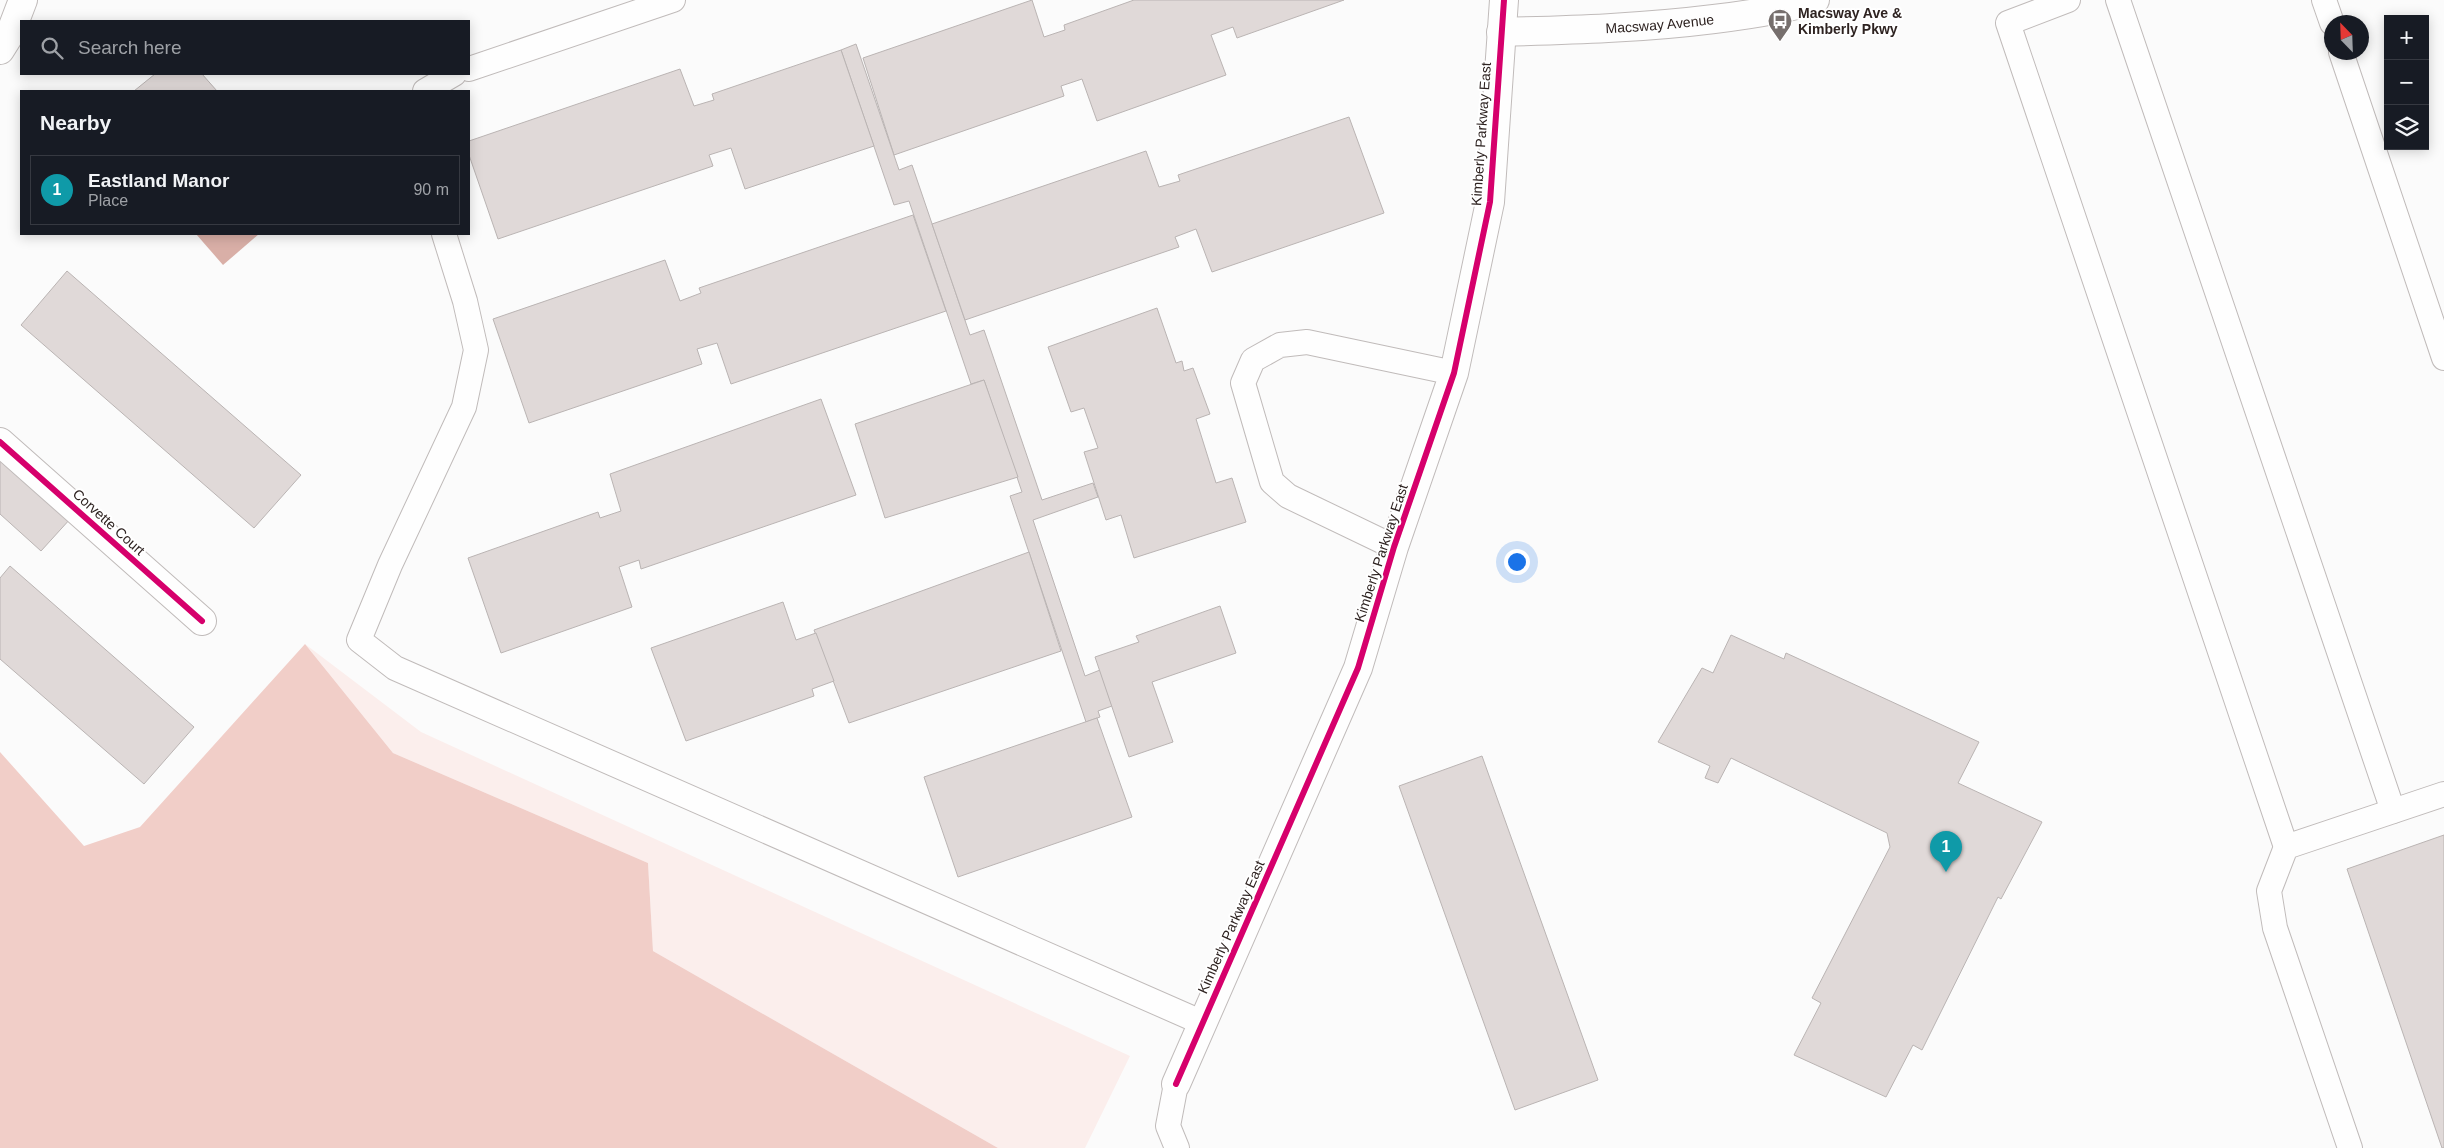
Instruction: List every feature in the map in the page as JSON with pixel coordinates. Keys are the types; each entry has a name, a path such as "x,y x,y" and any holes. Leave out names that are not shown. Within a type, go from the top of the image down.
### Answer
{"street":[{"path":"0,50 10,34 23,0"},
{"name":"Kimberly Parkway East","path":"1176,1084 1358,668 1394,547 1454,373 1490,202 1504,0"},
{"name":"Macsway Avenue","path":"1502,32 1600,30 1694,22 1748,15 1814,0"},
{"name":"Corvette Court","path":"0,442 202,621"}],"lane":[{"path":"470,69 673,0"},
{"path":"2068,0 2008,22 2286,847 2269,892 2275,928 2350,1148"},
{"path":"2118,0 2393,811"},
{"path":"2324,0 2329,15"},
{"path":"2344,60 2444,358"},
{"path":"427,90 452,75"},
{"path":"444,235 465,301 476,350 464,407 394,556 359,640 395,668 1203,1023"},
{"path":"1394,547 1288,496 1272,482 1243,383 1253,360 1280,345 1307,342 1454,373"},
{"path":"2286,847 2444,794"},
{"path":"1176,1084 1168,1126 1178,1148"}],"shaded area":[{"path":"197,235 258,235 223,265"},
{"path":"305,644 421,732 1130,1056 1085,1148 998,1148 653,951 648,863 393,753"},
{"path":"305,644 393,753 648,863 653,951 998,1148 0,1148 0,752 84,846 140,827"}],"building":[{"path":"1032,0 1044,37 1065,30 1064,25 1134,0 1344,0 1237,38 1233,27 1211,35 1226,75 1097,121 1082,79 1061,86 1064,96 894,155 863,58"},
{"path":"856,44 899,170 912,165 970,335 984,330 1042,500 1093,483 1098,497 1033,520 1085,676 1100,670 1112,706 1098,711 1100,717 1086,722 1010,496 1022,492 984,380 971,384 909,201 894,205 841,50"},
{"path":"841,50 874,146 745,189 731,148 709,155 713,166 498,239 470,158 470,141 680,69 694,106 714,100 712,94"},
{"path":"154,75 203,75 216,90 135,90"},
{"path":"1349,117 1384,213 1212,272 1196,229 1175,237 1179,247 965,320 932,224 1146,151 1159,187 1180,181 1178,175"},
{"path":"913,215 946,311 731,384 717,343 697,349 702,364 529,423 493,319 665,260 680,301 701,293 699,288"},
{"path":"67,271 301,475 254,528 21,325"},
{"path":"1157,308 1176,363 1182,361 1184,371 1193,368 1210,414 1196,419 1216,483 1232,478 1246,522 1134,558 1121,515 1106,520 1084,452 1098,448 1084,408 1071,412 1048,347"},
{"path":"984,380 1018,477 885,518 855,424"},
{"path":"821,399 856,495 641,569 639,560 619,567 632,607 501,653 468,558 598,512 600,518 621,511 610,474"},
{"path":"0,455 71,518 41,551 0,514"},
{"path":"1029,552 1061,651 849,723 814,630"},
{"path":"10,566 194,727 144,784 0,659 0,578"},
{"path":"783,602 796,640 816,633 834,681 812,689 814,696 686,741 651,648"},
{"path":"1220,606 1236,653 1152,682 1173,742 1129,757 1095,657 1139,642 1136,636"},
{"path":"1731,635 1784,659 1786,653 1979,742 1958,783 2042,822 2001,899 1998,897 1922,1050 1913,1045 1886,1097 1794,1055 1821,1003 1812,998 1890,847 1887,833 1731,758 1718,783 1705,778 1710,766 1658,742 1702,668 1713,673"},
{"path":"1097,718 1132,817 958,877 924,777"},
{"path":"1482,756 1598,1080 1515,1110 1399,786"},
{"path":"2444,835 2444,1148 2442,1148 2347,869"}],"cycle path":[{"path":"1176,1084 1358,668 1394,547 1454,373 1490,202 1504,0"},
{"path":"0,442 202,621"}],"place":[{"name":"Macsway Ave & Kimberly Pkwy","path":"1780,42"},
{"name":"Eastland Manor","path":"1946,872"}]}
